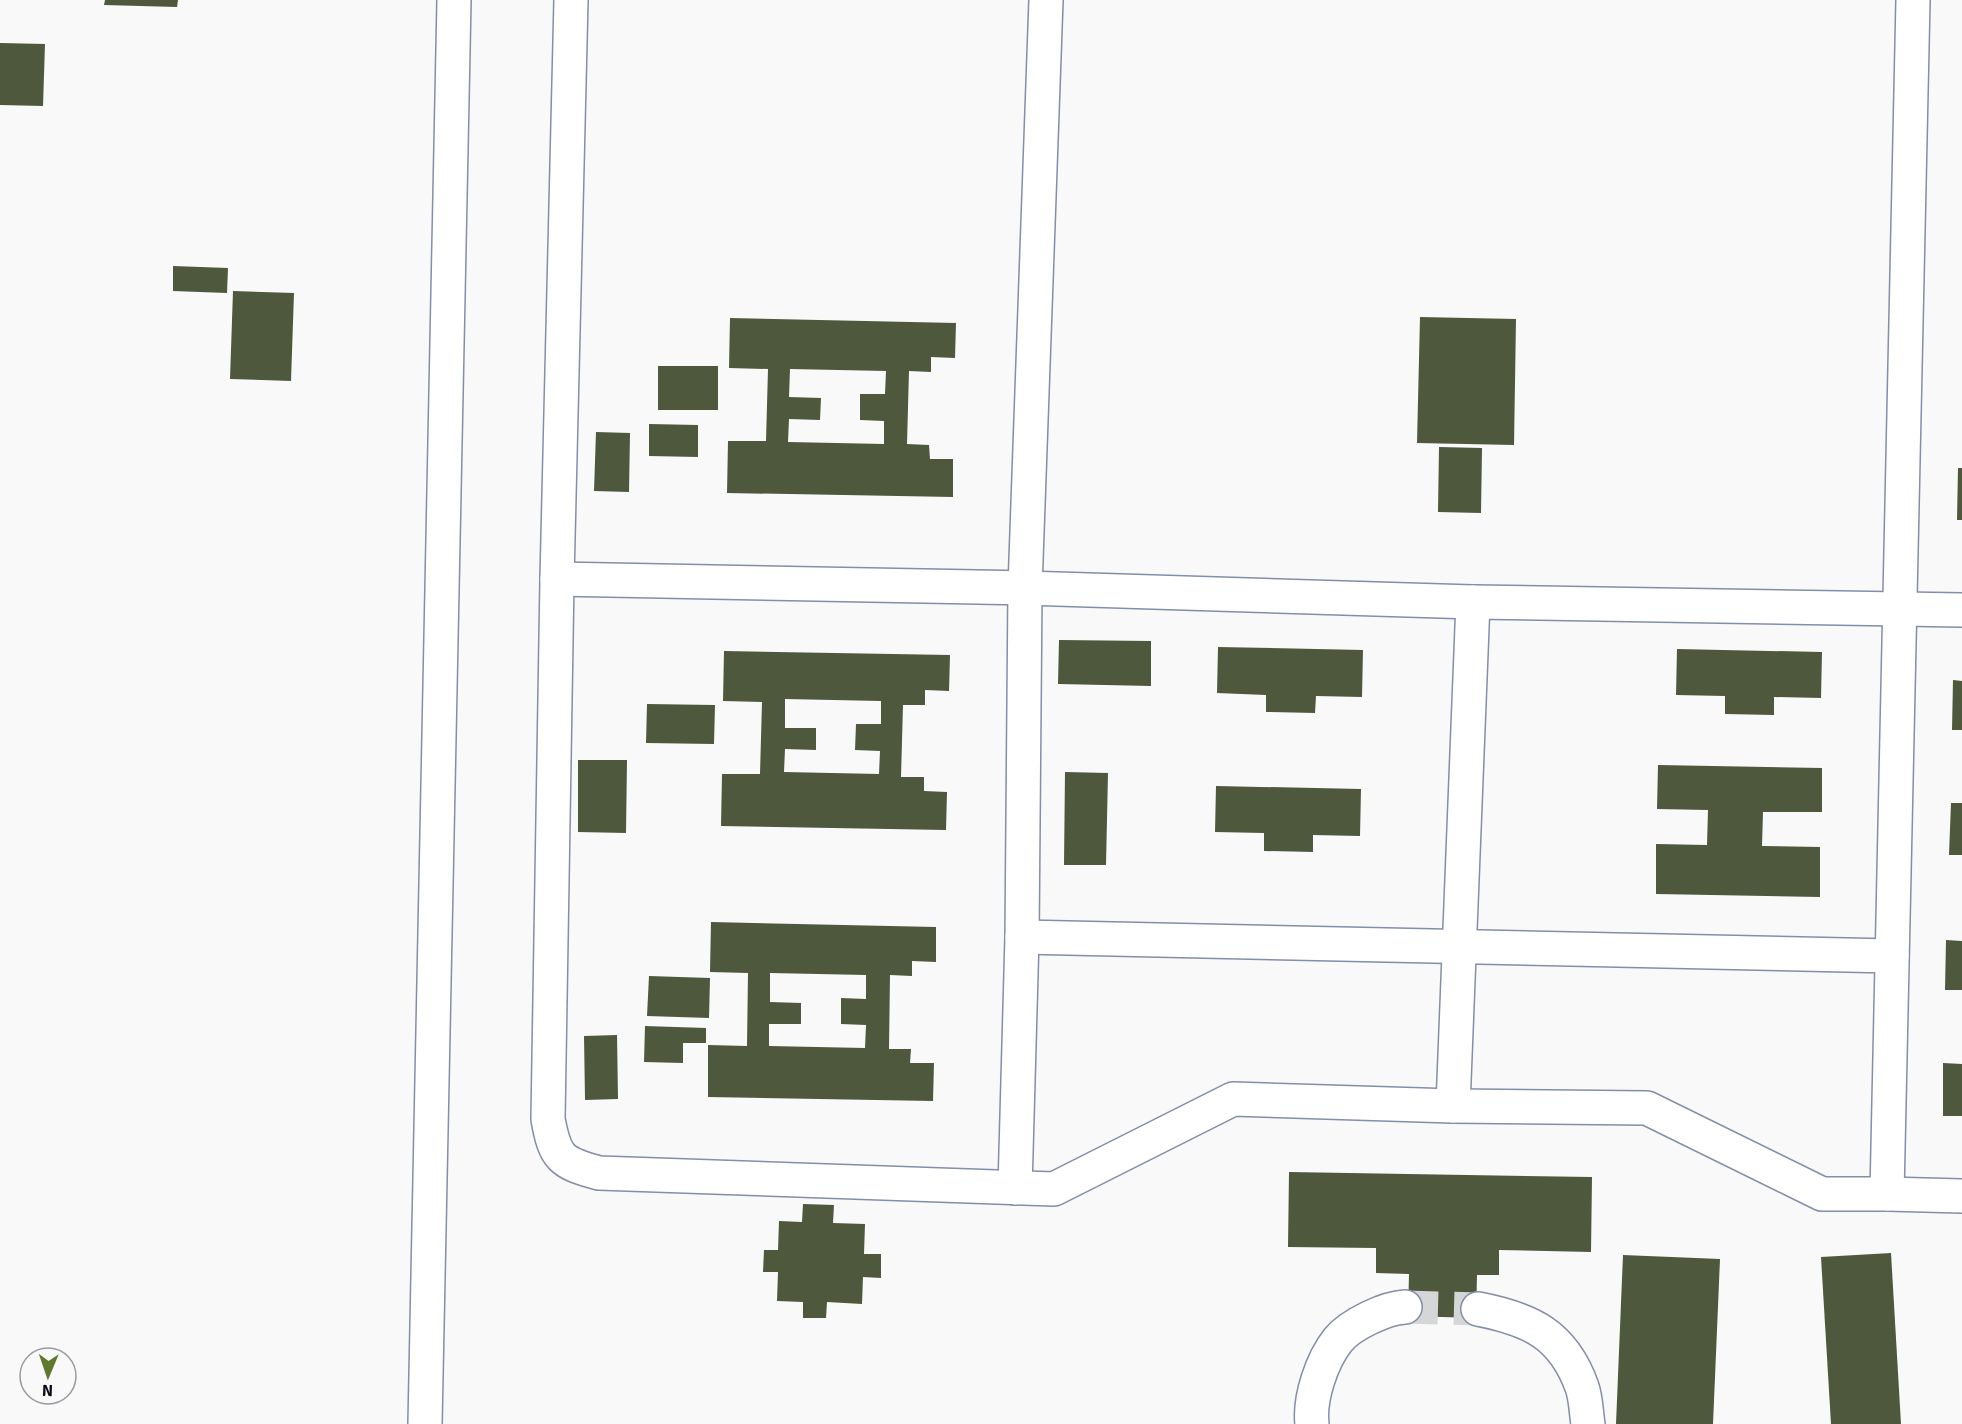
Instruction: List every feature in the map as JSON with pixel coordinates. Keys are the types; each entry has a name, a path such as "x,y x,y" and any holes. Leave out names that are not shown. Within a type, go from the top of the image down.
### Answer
{"street":[{"path":"425,1424 454,0"},
{"path":"571,0 557,579 548,1119 552,1140 558,1153 573,1166 599,1173 1054,1189 1233,1099 1453,1106 1647,1108 1822,1194 1962,1196"},
{"path":"1015,1188 1022,937 1025,588 1046,0"},
{"path":"1887,1194 1913,0"},
{"path":"557,579 1025,588 1473,602 1962,610"},
{"path":"1453,1106 1473,602"},
{"path":"1022,937 1892,956"},
{"path":"1312,1424 1315,1387 1331,1351 1340,1338 1357,1325 1393,1308 1406,1307"},
{"path":"1479,1309 1517,1319 1546,1332 1566,1354 1583,1388 1588,1424"}],"building":[{"path":"105,0 178,0 177,7 104,5"},
{"path":"0,43 45,44 43,106 0,105"},
{"path":"173,266 228,268 227,293 173,291"},
{"path":"233,291 294,293 291,381 230,379"},
{"path":"1420,317 1516,319 1514,445 1417,443"},
{"path":"730,318 956,323 955,358 931,357 931,372 909,371 907,444 929,445 930,459 953,459 953,497 727,493 728,441 766,441 768,369 729,368","holes":["790,369 886,371 885,394 860,394 860,420 884,421 884,444 788,442 789,419 820,420 821,398 789,397"]},
{"path":"658,366 718,366 718,410 658,410"},
{"path":"649,424 698,425 698,457 649,456"},
{"path":"596,432 630,433 629,492 594,491"},
{"path":"1439,447 1482,448 1481,513 1438,512"},
{"path":"1958,468 1962,468 1962,520 1957,520"},
{"path":"1059,640 1151,641 1151,686 1058,684"},
{"path":"1218,647 1363,650 1362,697 1316,696 1315,713 1266,712 1266,695 1217,693"},
{"path":"1677,649 1822,652 1821,698 1774,697 1774,715 1725,714 1725,696 1676,695"},
{"path":"724,651 950,655 949,691 925,690 925,705 903,705 901,777 924,777 924,791 947,792 946,830 721,826 722,774 760,774 762,702 723,701","holes":["785,699 881,701 881,724 856,724 855,750 880,751 879,774 784,772 785,749 816,750 816,728 785,728"]},
{"path":"1953,680 1962,681 1962,730 1952,730"},
{"path":"647,704 715,705 714,744 646,743"},
{"path":"578,760 627,760 626,833 578,832"},
{"path":"1658,765 1822,768 1822,812 1763,812 1762,846 1820,847 1820,897 1656,894 1656,844 1707,845 1708,810 1657,809"},
{"path":"1065,772 1108,773 1106,865 1064,865"},
{"path":"1216,786 1361,789 1360,836 1313,835 1313,852 1264,851 1264,833 1215,832"},
{"path":"1951,803 1962,803 1962,855 1949,855"},
{"path":"711,922 936,927 936,962 912,961 912,976 890,975 889,1049 911,1049 910,1063 934,1063 933,1101 708,1097 708,1045 747,1046 748,973 710,972","holes":["770,973 866,975 866,999 841,998 841,1024 866,1025 865,1048 769,1046 769,1024 801,1024 801,1003 770,1002"]},
{"path":"1946,940 1962,941 1962,990 1945,990"},
{"path":"649,976 710,978 709,1018 647,1016"},
{"path":"645,1026 706,1028 706,1043 683,1043 683,1063 644,1062"},
{"path":"617,1035 618,1099 585,1100 584,1036"},
{"path":"1943,1063 1962,1064 1962,1116 1943,1116"},
{"path":"1289,1172 1592,1177 1591,1252 1499,1250 1499,1275 1477,1275 1476,1318 1408,1316 1409,1274 1376,1273 1376,1248 1288,1247"},
{"path":"803,1204 834,1205 833,1223 865,1224 864,1254 881,1254 881,1278 863,1277 862,1304 827,1302 826,1318 803,1318 803,1302 777,1301 778,1272 763,1272 764,1250 778,1250 779,1221 802,1222"},
{"path":"1891,1253 1901,1424 1831,1424 1821,1257"},
{"path":"1623,1255 1720,1259 1713,1424 1616,1424"}],"tunnel":[{"path":"1405,1307 1478,1309"}]}
